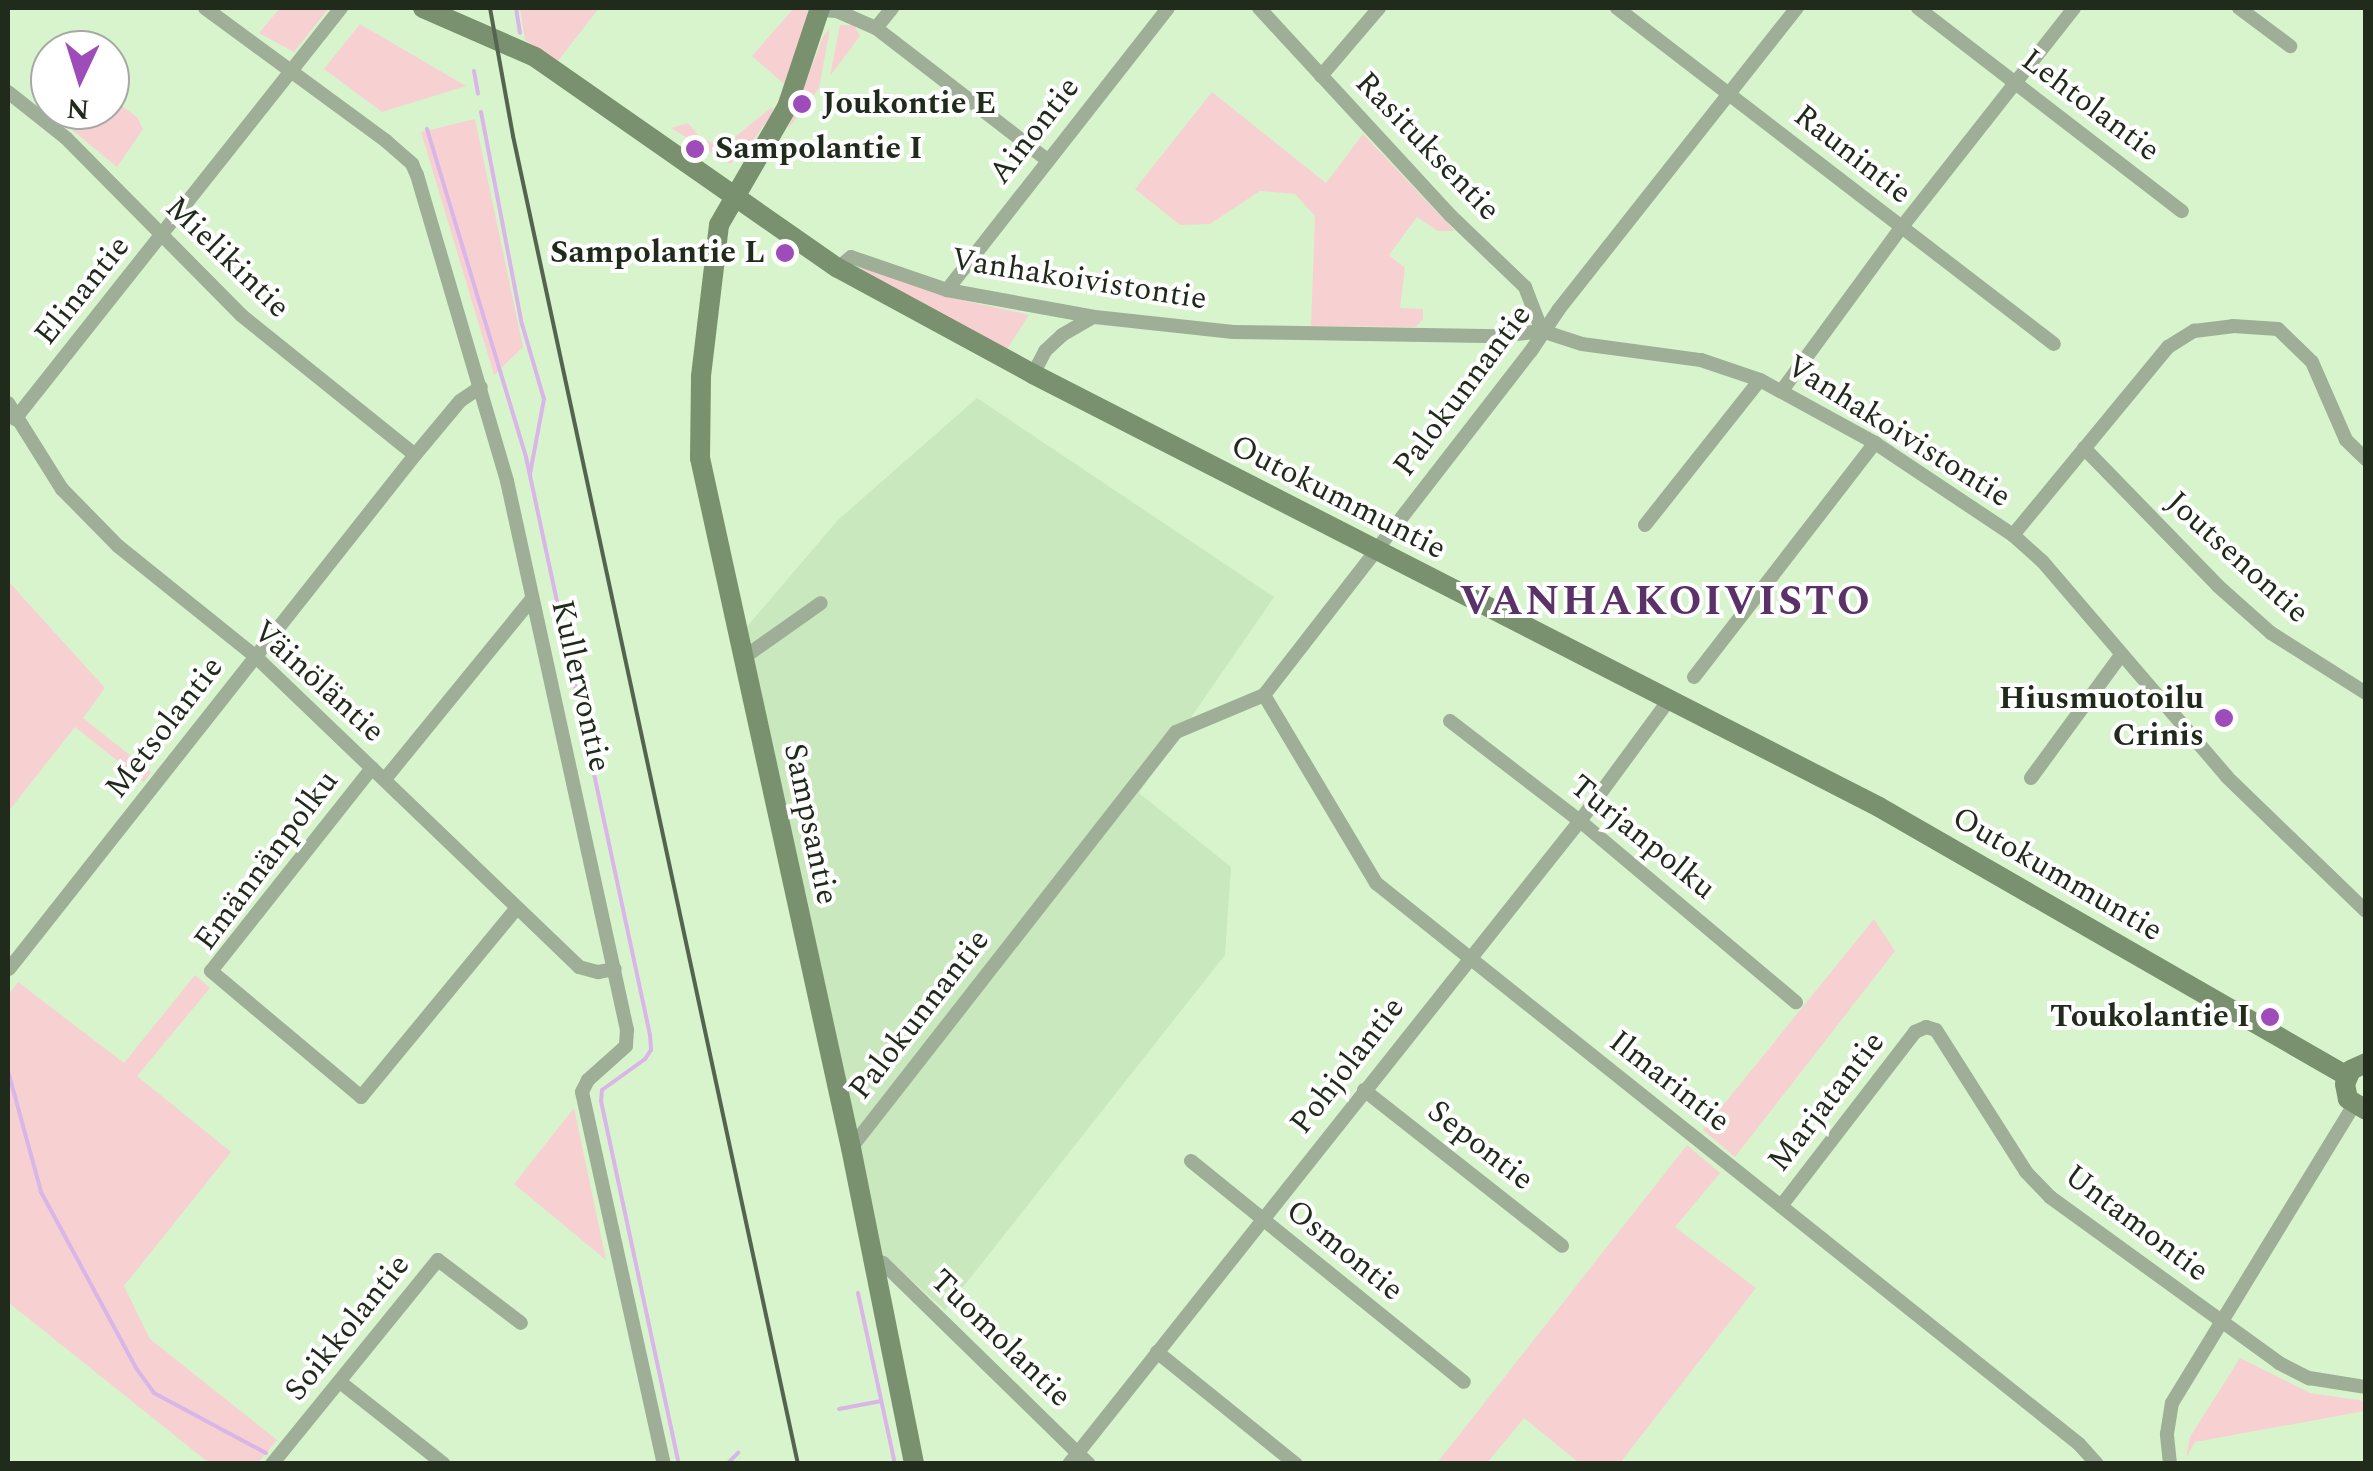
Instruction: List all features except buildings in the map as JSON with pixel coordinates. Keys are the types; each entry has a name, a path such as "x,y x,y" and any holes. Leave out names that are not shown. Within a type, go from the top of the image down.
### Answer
{"main road":[{"name":"Outokummuntie","path":"423,8 535,57 838,268 1376,552 1879,807 2347,1076"},
{"name":"Sampsantie","path":"820,9 787,107 719,224 701,377 700,458 851,1148 914,1464"},
{"path":"2360,1107 2345,1092 2347,1076 2366,1063"}],"street":[{"name":"Kullervontie","path":"205,8 412,164 481,386 628,1030 626,1046 588,1080 582,1092 664,1464"},
{"name":"Elinantie","path":"14,419 163,236 340,8"},
{"path":"876,28 892,8"},
{"name":"Ainontie","path":"948,290 1168,8"},
{"name":"Rasituksentie","path":"1259,8 1452,216 1525,287 1542,331"},
{"path":"1321,76 1379,8"},
{"name":"Raunintie","path":"1617,8 2054,344"},
{"name":"Palokunnantie","path":"851,1148 1176,732 1264,695 1542,331 1798,8"},
{"name":"Lehtolantie","path":"1918,8 2182,211"},
{"path":"1783,389 1900,228 2074,8"},
{"path":"2239,8 2290,46"},
{"path":"820,9 876,28 1046,160"},
{"name":"Mielikintie","path":"8,92 66,138 241,315 416,455"},
{"name":"Vanhakoivistontie","path":"838,268 851,256 948,290 1095,316 1303,336 1501,336 1542,331 1582,344 1701,360 1783,389 2013,535 2043,562 2227,776 2366,911"},
{"path":"1033,374 1045,352 1062,335 1095,316"},
{"path":"2013,535 2168,346 2194,332 2233,326 2278,329 2312,362 2346,440 2366,459"},
{"path":"1644,524 1760,380"},
{"name":"Metsolantie","path":"9,969 416,455 460,401 481,386"},
{"name":"Väinöläntie","path":"8,404 62,490 118,546 256,657 579,967 598,972 615,969"},
{"path":"1694,677 1875,444"},
{"name":"Joutsenontie","path":"2084,448 2245,610 2272,633 2366,693"},
{"path":"385,780 532,599"},
{"path":"743,658 821,602"},
{"path":"2031,778 2121,655"},
{"name":"Ilmarintie","path":"1264,695 1376,884 2098,1464"},
{"name":"Pohjolantie","path":"1078,1460 1157,1352 1580,821 1669,700"},
{"name":"Turjanpolku","path":"1450,721 1580,821 1796,1002"},
{"name":"Emännänpolku","path":"372,768 211,971 362,1098 516,908"},
{"name":"Untamontie","path":"1915,1032 1926,1027 1936,1030 2026,1172 2050,1197 2222,1324"},
{"name":"Marjatantie","path":"1781,1206 1915,1032"},
{"name":"Sepontie","path":"1364,1090 1562,1246"},
{"path":"2170,1464 2167,1434 2172,1403 2360,1107"},
{"name":"Osmontie","path":"1192,1161 1464,1382"},
{"name":"Tuomolantie","path":"870,1258 883,1263 1078,1460"},
{"name":"Soikkolantie","path":"272,1464 438,1260 520,1323"},
{"path":"2222,1324 2309,1378 2366,1387"},
{"path":"1157,1352 1296,1464"},
{"path":"340,1382 444,1464"}],"shaded area":[{"path":"280,8 329,8 294,52 259,33"},
{"path":"520,8 599,8 558,61 525,40"},
{"path":"794,8 808,8 807,21 784,84 752,56"},
{"path":"360,24 466,86 382,112 324,69"},
{"path":"840,25 854,25 860,36 830,76"},
{"path":"830,28 819,88 788,129 823,37"},
{"path":"1212,92 1326,183 1363,134 1455,231 1438,231 1417,217 1389,255 1405,268 1400,308 1423,309 1423,319 1416,327 1311,326 1315,216 1295,194 1260,191 1210,224 1180,225 1135,189"},
{"path":"772,107 773,112 755,138 730,164 671,128 688,123 699,136 721,148"},
{"path":"130,112 137,117 143,129 117,167 72,130 130,130"},
{"path":"475,119 523,347 494,375 421,132"},
{"path":"863,266 944,296 1029,315 1007,349 861,269"},
{"path":"977,398 1274,597 1139,793 1231,867 1225,955 945,1310 875,1248 744,630 838,520"},
{"path":"8,581 105,688 83,718 151,772 144,782 75,727 8,812"},
{"path":"1874,919 1895,951 1735,1157 1703,1130"},
{"path":"195,975 210,988 137,1076 231,1152 124,1286 150,1339 277,1440 258,1463 209,1463 8,1302 8,995 18,982 124,1063"},
{"path":"574,1108 606,1260 514,1184"},
{"path":"1687,1145 1720,1173 1675,1227 1756,1288 1620,1463 1579,1463 1524,1418 1487,1463 1437,1463"},
{"path":"2240,1358 2310,1393 2365,1401 2365,1411 2195,1442 2186,1458 2190,1437"}],"waterway":[{"path":"516,8 520,33"},
{"path":"474,71 478,94"},
{"path":"481,112 522,324 544,399 530,474"},
{"path":"427,129 526,457 650,1035 651,1050 645,1059 602,1090 601,1101 679,1464"},
{"path":"8,1071 41,1192 136,1368 154,1393 266,1453"},
{"path":"858,1293 895,1464"},
{"path":"839,1409 881,1401"},
{"path":"727,1464 738,1453"}],"railway":[{"path":"490,8 513,136 798,1464"}],"place":[{"name":"Joukontie E","path":"802,104"},
{"name":"Sampolantie I","path":"695,149"},
{"name":"Sampolantie L","path":"785,253"},
{"name":"Hiusmuotoilu Crinis","path":"2224,718"},
{"name":"Toukolantie I","path":"2270,1017"}],"district":[{"name":"VANHAKOIVISTO","path":"1666,602"}]}
